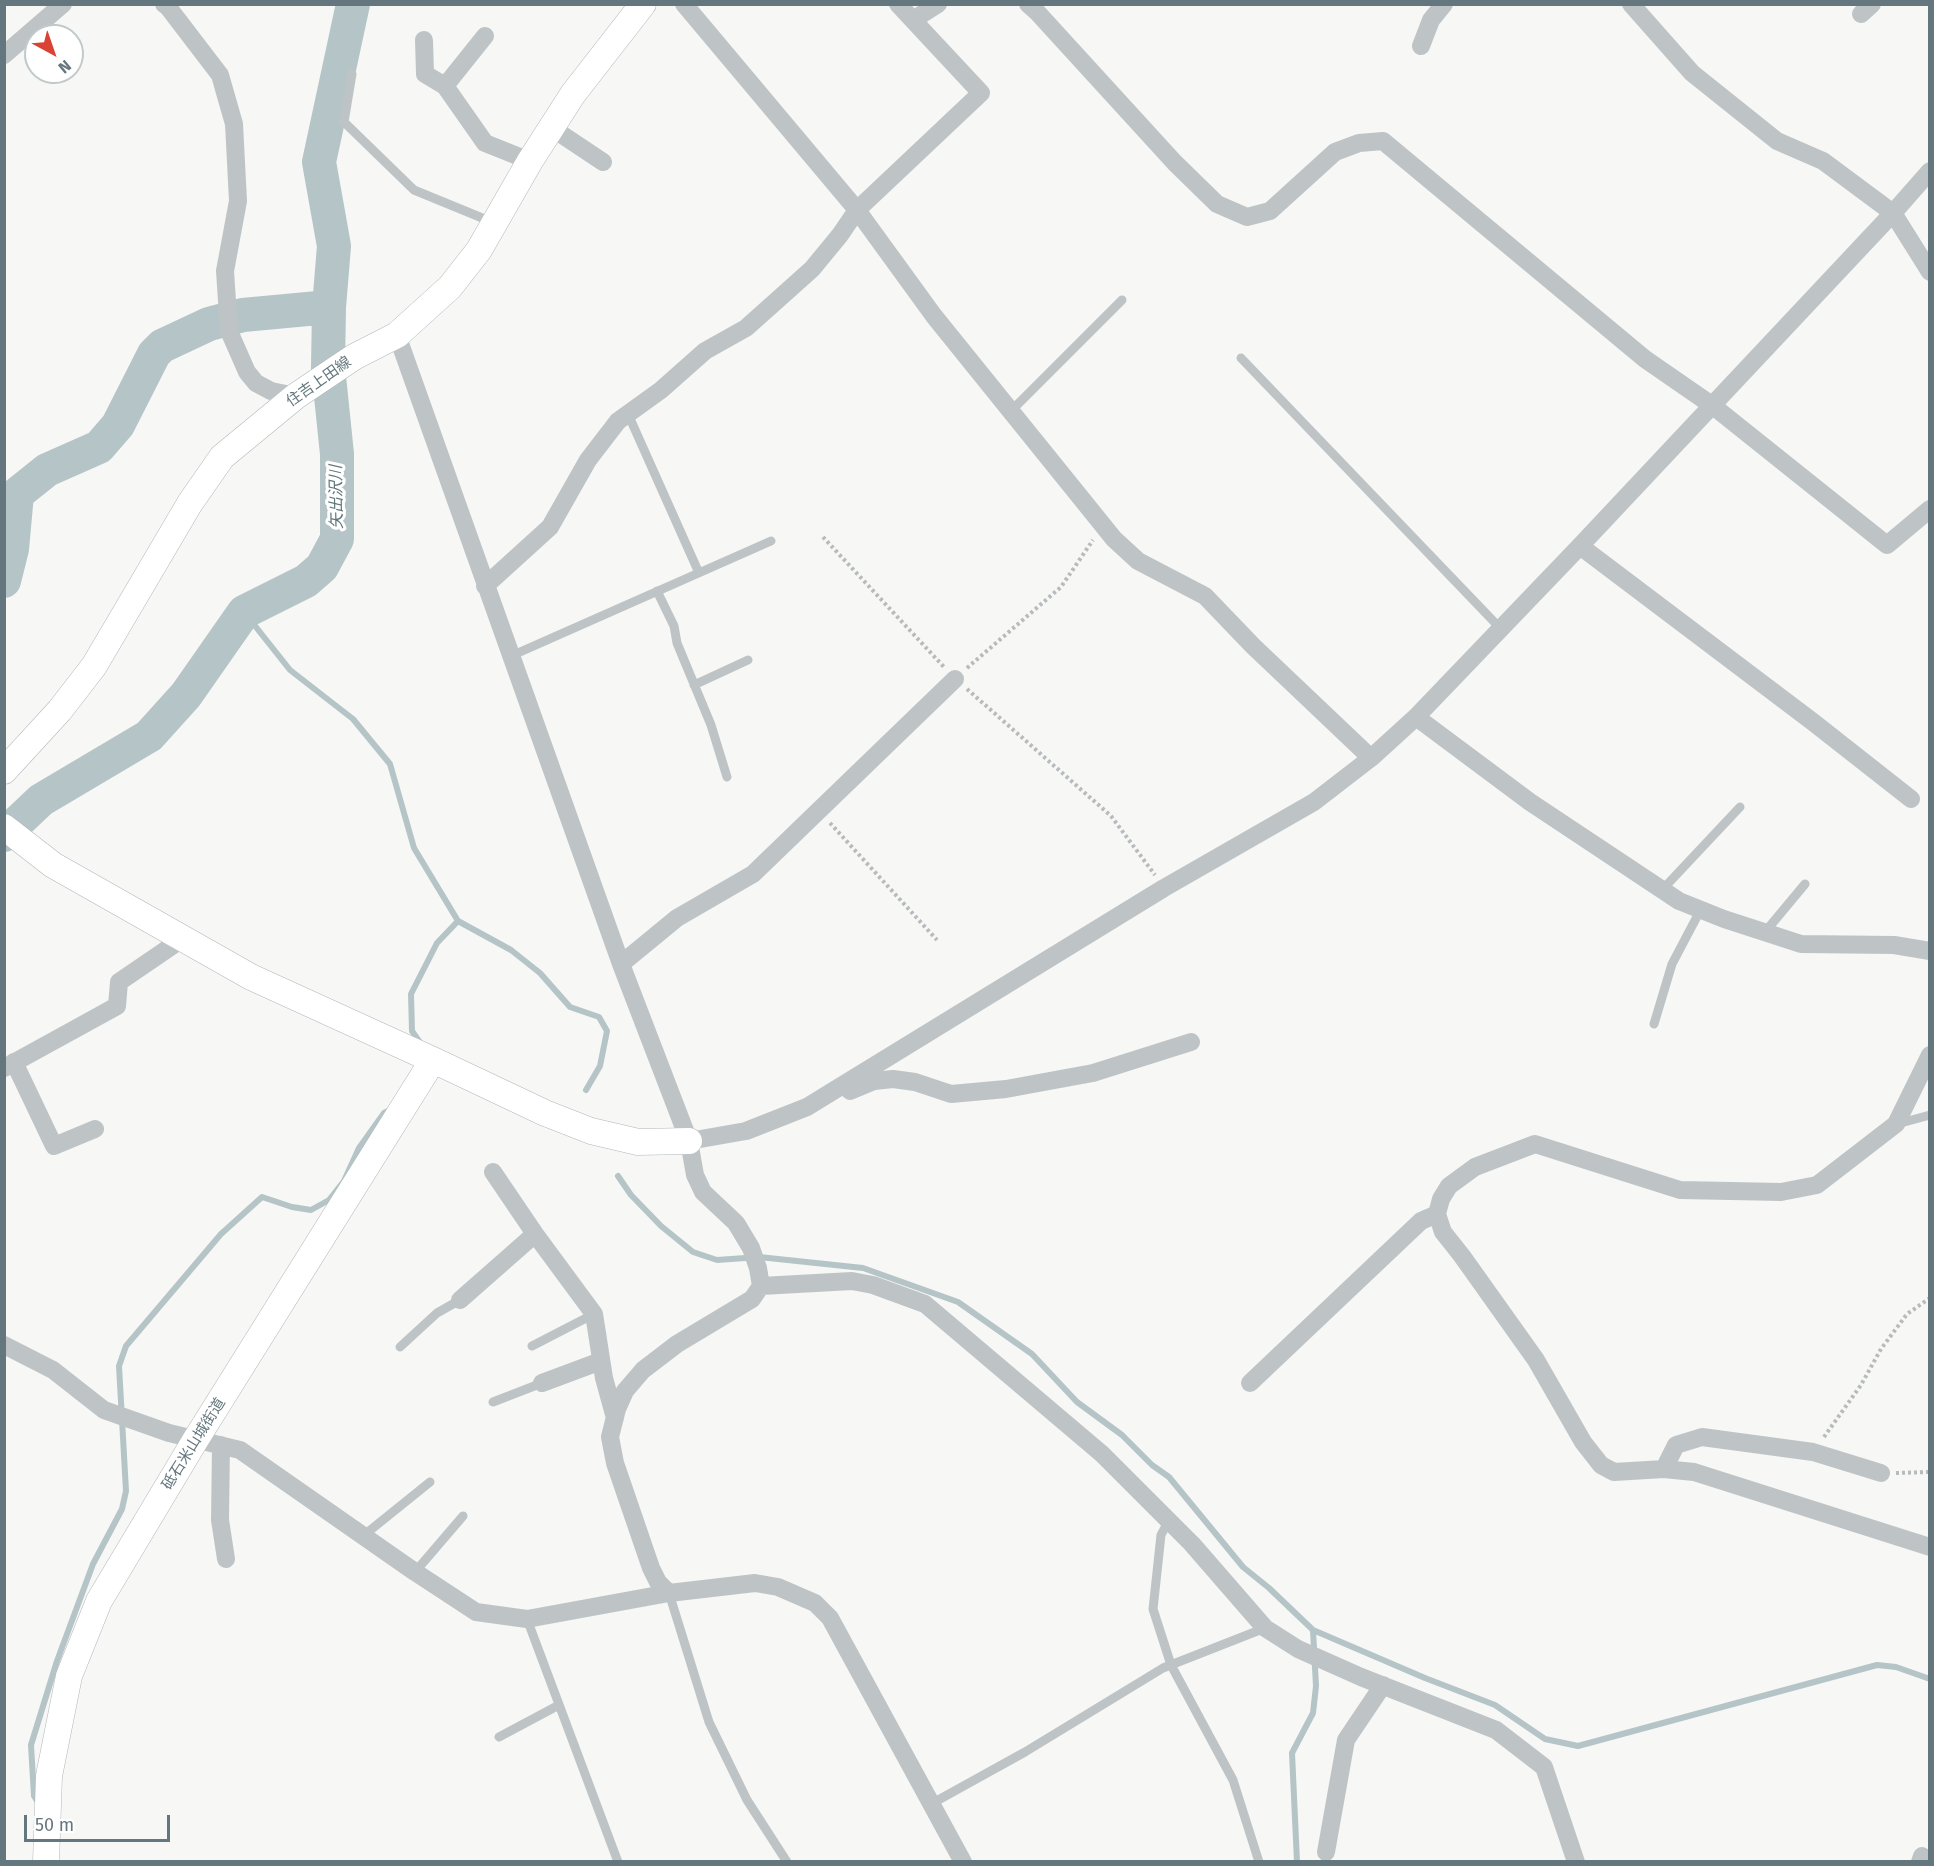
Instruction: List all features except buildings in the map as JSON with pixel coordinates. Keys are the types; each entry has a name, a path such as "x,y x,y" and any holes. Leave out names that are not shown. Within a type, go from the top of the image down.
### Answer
{"street":[{"path":"4,54 63,4"},
{"path":"164,4 220,75 234,124 238,201 225,271 228,322 247,372 256,383 271,391 305,390"},
{"name":"住吉上田線","path":"4,771 60,710 94,666 190,503 222,457 305,390 354,357 397,334 450,287 478,250 530,161 573,94 643,4"},
{"path":"684,4 857,210 934,316 1114,539 1138,561 1205,596 1253,646 1371,758"},
{"path":"485,586 550,526 588,460 618,422 661,390 705,351 746,328 812,269 857,210 981,93 898,4"},
{"path":"913,20 938,4"},
{"path":"1028,4 1175,163 1217,204 1247,217 1270,211 1335,152 1359,143 1383,141 1645,359 1713,406 1887,545 1929,509"},
{"path":"1421,46 1431,21 1444,4"},
{"path":"1631,4 1692,73 1777,141 1824,162 1893,213 1929,272"},
{"path":"445,86 485,36"},
{"path":"424,40 425,74 445,86 485,143 530,161"},
{"path":"552,128 603,162"},
{"path":"4,827 53,865 250,977 545,1113 591,1131 638,1142 688,1141 746,1131 807,1107 1164,888 1314,802 1371,758 1416,717 1580,546 1893,213 1929,171"},
{"path":"397,334 621,964 688,1141 695,1175 703,1192 736,1223 751,1248 758,1268 761,1286 752,1299 677,1344 643,1370 625,1391 615,1418 610,1437 615,1463 651,1568 658,1582 669,1593"},
{"path":"1580,546 1814,722 1911,799"},
{"path":"621,964 677,918 753,874 955,678"},
{"path":"1416,717 1530,802 1679,901 1801,944 1894,945 1929,951"},
{"path":"95,1129 54,1146 9,1065 75,1031 117,1006 119,982 182,939"},
{"path":"837,1089 842,1093 849,1092 874,1081 893,1079 915,1082 951,1094 1006,1089 1093,1073 1191,1042"},
{"path":"1929,1054 1896,1124 1817,1185 1781,1192 1680,1190 1535,1144 1475,1167 1449,1186 1441,1199 1437,1214 1443,1232 1536,1360 1583,1442 1601,1465 1614,1472 1664,1469 1694,1472 1929,1547"},
{"name":"砥石米山城街道","path":"46,1862 49,1776 69,1676 99,1600 196,1439 434,1060"},
{"path":"493,1172 594,1314 601,1361 615,1418"},
{"path":"1250,1383 1421,1221 1437,1214"},
{"path":"460,1300 535,1234"},
{"path":"761,1286 852,1281 899,1293 925,1304 1102,1454 1192,1544 1265,1628 1298,1649 1496,1730 1544,1767 1576,1862"},
{"path":"4,1345 53,1370 104,1410 169,1433 240,1450 476,1612 527,1619 669,1593 755,1583 778,1587 815,1603 830,1618 963,1862"},
{"path":"542,1383 601,1361"},
{"path":"1664,1469 1676,1445 1702,1437 1813,1452 1881,1473"},
{"path":"221,1445 220,1520 226,1559"},
{"path":"1326,1852 1346,1740 1383,1685"}],"lane":[{"path":"352,74 344,122 414,190 495,223"},
{"path":"1011,411 1122,300"},
{"path":"1241,358 1500,628"},
{"path":"628,414 699,573"},
{"path":"511,656 771,541"},
{"path":"657,591 674,626 677,643 711,725 727,777"},
{"path":"694,685 748,660"},
{"path":"1662,890 1740,807"},
{"path":"1766,932 1805,884"},
{"path":"1654,1024 1672,964 1701,909"},
{"path":"1896,1124 1929,1115"},
{"path":"400,1347 437,1313 460,1300"},
{"path":"532,1346 594,1314"},
{"path":"493,1402 542,1383"},
{"path":"363,1536 430,1482"},
{"path":"415,1572 463,1516"},
{"path":"1169,1520 1161,1535 1153,1609 1171,1665 1233,1780 1260,1862"},
{"path":"669,1593 709,1722 747,1800 787,1862"},
{"path":"527,1619 618,1862"},
{"path":"931,1804 1025,1752 1163,1668 1265,1628"},
{"path":"499,1737 559,1705"}],"path":[{"path":"955,678 1061,587 1103,525"},
{"path":"823,537 955,678 1111,816 1164,888"},
{"path":"818,810 937,940"},
{"path":"1813,1452 1861,1385 1881,1349 1907,1314 1929,1298"},
{"path":"1881,1473 1929,1472"}],"waterway":[{"name":"矢出沢川","path":"4,835 41,800 149,736 186,695 244,612 306,581 322,567 337,539 337,454 328,367 329,307 334,246 319,162 353,4"},
{"path":"4,581 12,549 17,494 47,470 99,447 118,425 154,354 162,346 209,324 243,315 329,307"},
{"path":"244,612 290,670 353,719 390,764 414,848 458,921 511,950 540,973 570,1007 599,1017 607,1031 600,1066 586,1090"},
{"path":"421,1044 412,1031 411,994 437,943 458,921"},
{"path":"39,1804 34,1796 31,1745 57,1661 93,1564 122,1509 126,1491 119,1366 126,1346 221,1234 262,1197 292,1207 311,1210 329,1200 344,1181 359,1148 384,1113 390,1110"},
{"path":"618,1176 631,1195 661,1226 693,1252 717,1260 759,1257 863,1268 958,1302 1032,1354 1077,1402 1122,1435 1152,1465 1169,1477 1243,1567 1313,1630 1495,1705 1545,1739 1578,1746 1877,1665 1896,1667 1930,1679"},
{"path":"1297,1862 1292,1753 1313,1713 1316,1686 1313,1630"}]}
